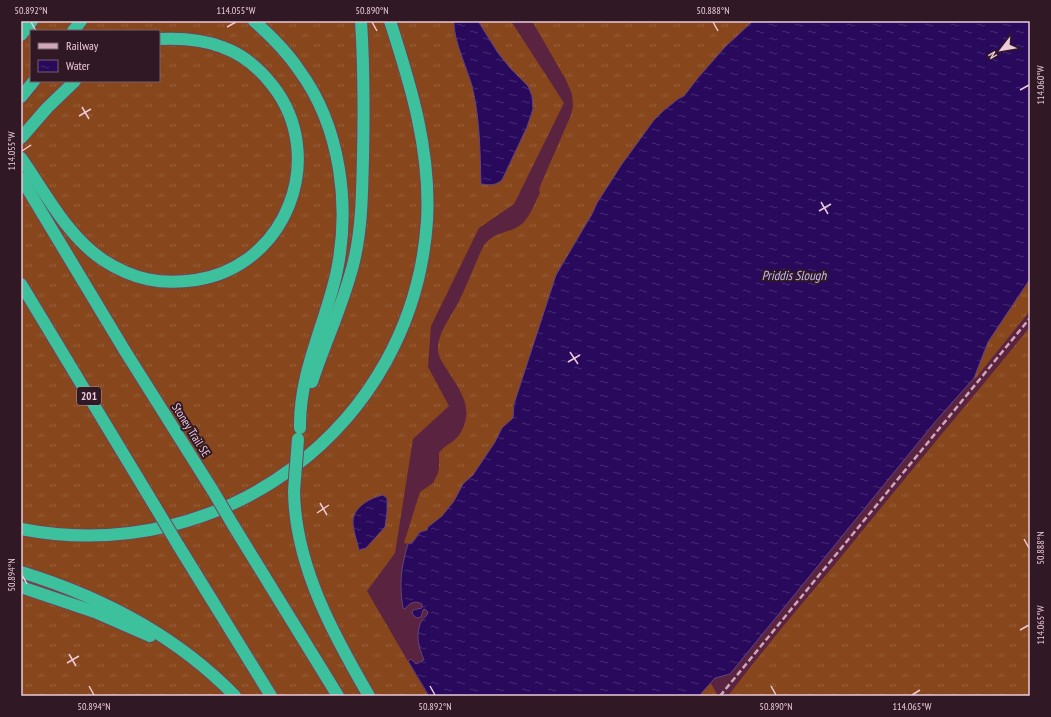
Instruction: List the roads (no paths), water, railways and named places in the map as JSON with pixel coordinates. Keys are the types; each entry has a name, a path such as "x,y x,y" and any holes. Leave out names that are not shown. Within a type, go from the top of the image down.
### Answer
{"highway":[{"path":"21,35 32,21"},
{"path":"74,30 81,21"},
{"path":"254,21 282,48 300,70 317,99 332,137 341,181 343,208 341,243 336,275 305,379 301,401 294,491 299,535 311,580 339,642 369,696"},
{"path":"299,434 305,402 313,376 351,272 359,230 363,178 364,120 361,21"},
{"path":"21,529 61,535 90,536 117,534 162,528 214,512 255,492 283,475 299,463 336,429 364,396 391,354 408,312 421,264 427,220 427,181 423,139 413,93 390,21"},
{"path":"23,160 58,214 80,240 102,259 138,277 159,282 182,282 204,279 226,272 247,260 261,248 274,234 283,218 294,191 298,155 295,132 288,112 278,92 265,75 246,59 224,47 202,41 179,38 160,39"},
{"path":"21,97 33,82"},
{"path":"21,138 47,108 74,82"},
{"name":"Stoney Trail SE","path":"21,178 125,352 338,696"},
{"name":"201","path":"21,284 271,696"},
{"path":"21,572 59,584 105,603 154,630 218,679 236,696"},
{"path":"21,587 95,612 145,633 193,659"}],"water":[{"path":"454,21 478,21 498,53 528,86 532,96 533,109 527,127 502,180 495,184 481,184 477,110 470,79 458,45"},
{"name":"Priddis Slough","path":"753,21 1030,21 1030,279 988,342 974,378 935,422 730,674 715,678 699,696 429,696 408,661 411,659 416,664 424,660 419,646 418,632 421,622 428,612 425,609 423,610 421,617 417,618 413,615 413,610 422,608 422,604 417,602 408,605 405,609 403,608 401,576 408,544 413,542 420,532 427,530 428,527 442,516 454,501 463,484 473,475 495,442 502,428 513,418 514,404 556,275 597,203 622,164 654,120 678,99 684,96 725,47"},
{"path":"383,495 387,498 385,527 366,548 359,550 353,521 356,511 373,498"}],"railway":[{"path":"720,696 1030,318"}]}
